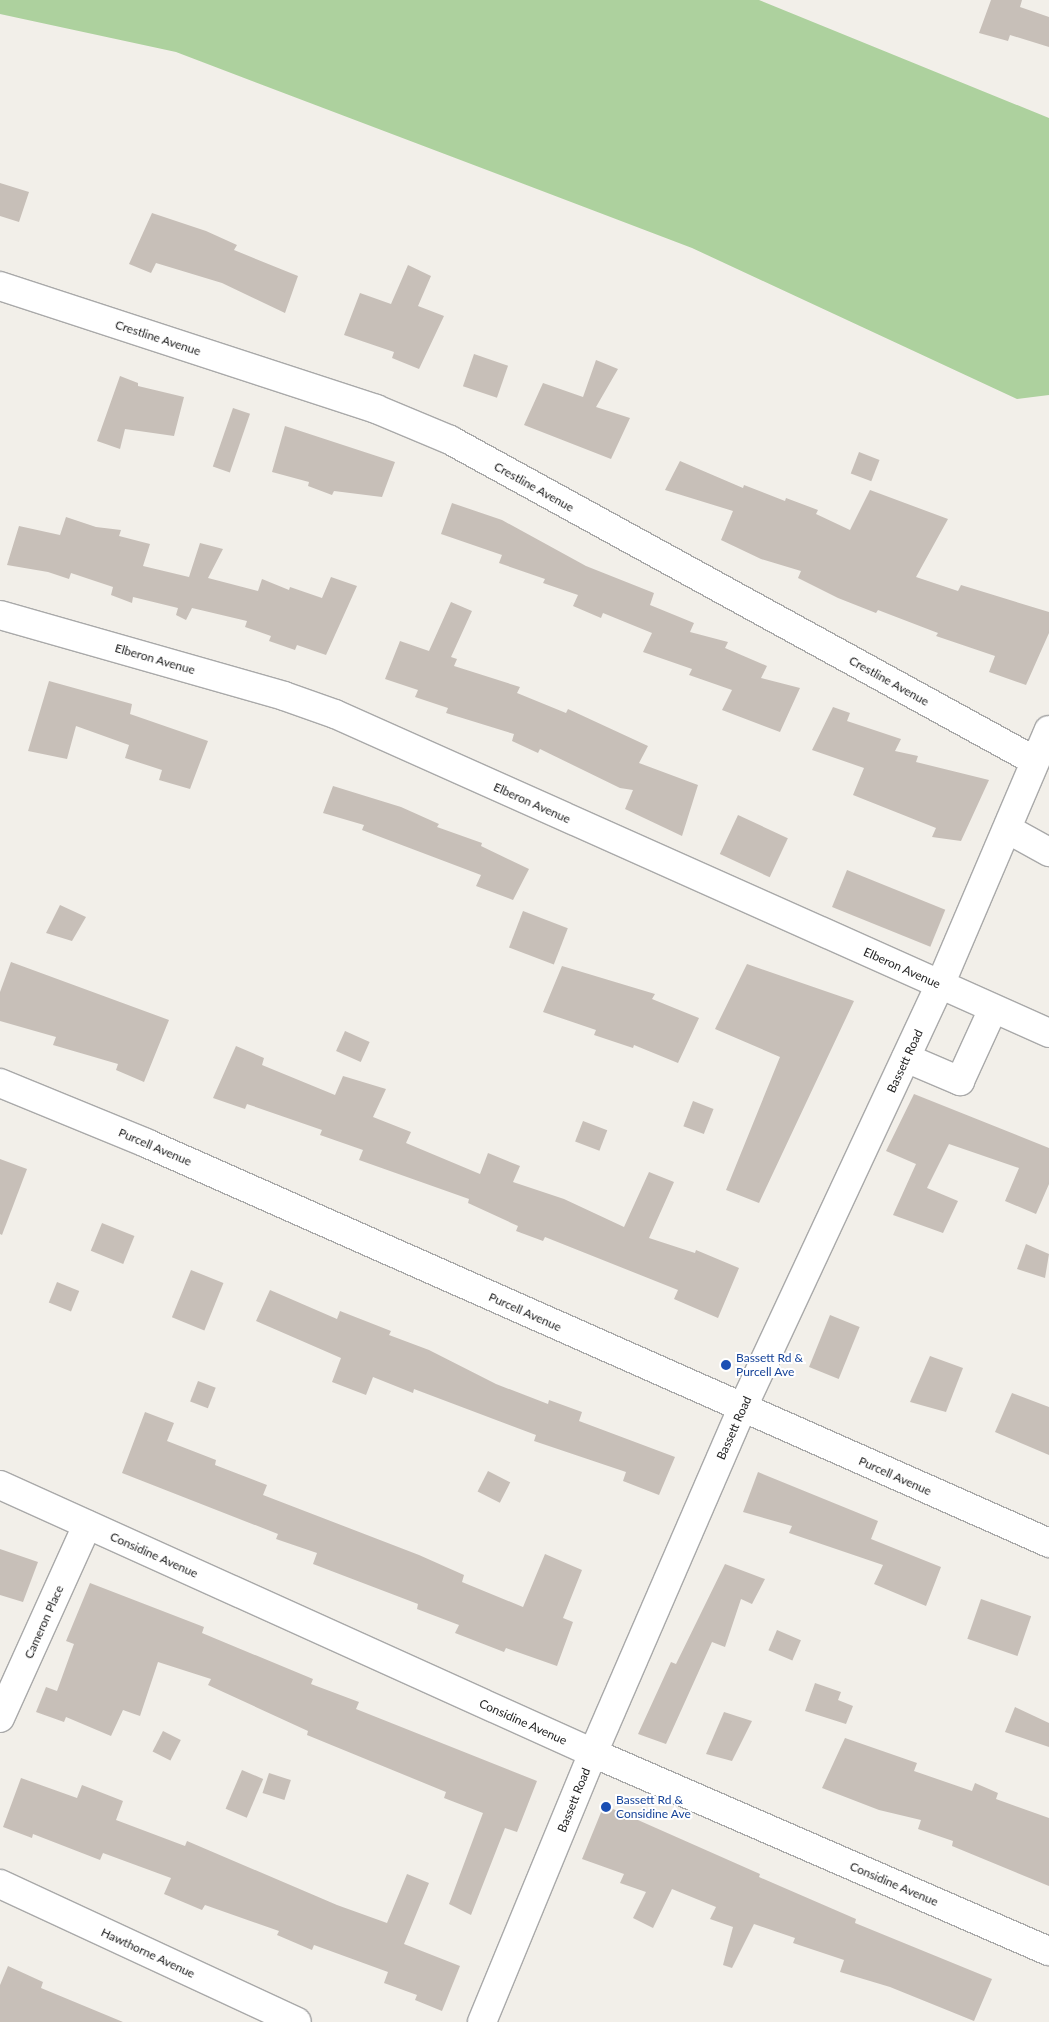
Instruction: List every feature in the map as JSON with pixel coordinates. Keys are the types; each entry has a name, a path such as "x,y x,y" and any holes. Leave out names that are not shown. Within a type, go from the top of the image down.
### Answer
{"street":[{"name":"Crestline Avenue","path":"0,286 376,409 450,440 1035,761"},
{"name":"Elberon Avenue","path":"0,615 284,696 334,714 1049,1033"},
{"name":"Bassett Road","path":"482,2022 593,1754 742,1409 940,985 1008,830 1049,730"},
{"path":"1008,830 1049,852"},
{"path":"906,1058 960,1080 993,1009"},
{"name":"Purcell Avenue","path":"0,1083 146,1143 742,1409 1049,1543"},
{"name":"Considine Avenue","path":"0,1485 593,1754 1049,1951"},
{"name":"Cameron Place","path":"0,1718 88,1525"},
{"name":"Hawthorne Avenue","path":"0,1884 297,2022"}],"green space":[{"path":"0,0 759,0 1049,118 1049,395 1017,399 692,248 176,52 0,14"}],"building":[{"path":"991,0 1022,0 1020,7 1049,17 1049,47 1010,35 1008,41 979,33"},
{"path":"0,183 29,192 19,222 0,216"},
{"path":"152,213 206,231 237,245 234,250 298,276 285,313 222,283 156,263 151,273 129,264"},
{"path":"408,265 431,276 418,306 444,316 419,369 392,358 394,352 344,335 360,293 391,304"},
{"path":"474,354 508,366 497,398 463,386"},
{"path":"596,360 618,369 596,407 630,418 611,459 524,425 543,383 583,397"},
{"path":"120,376 138,383 138,386 184,397 174,436 125,429 120,449 97,441"},
{"path":"233,408 250,414 230,472 213,467"},
{"path":"285,426 395,462 382,497 334,491 332,495 308,486 309,482 272,472"},
{"path":"859,452 880,460 871,481 851,473"},
{"path":"680,461 743,488 744,485 785,501 786,498 818,510 816,514 850,530 870,490 948,519 916,577 958,591 961,585 1049,612 1049,633 1026,685 989,672 995,656 936,636 938,633 878,610 876,613 838,598 798,578 801,571 761,559 721,540 733,511 665,490"},
{"path":"452,503 502,520 586,566 654,593 650,605 694,623 690,632 728,642 725,648 767,666 761,678 800,688 780,732 722,710 732,690 689,675 692,669 643,652 652,633 603,613 601,618 573,606 578,595 543,583 545,579 499,563 502,555 441,534"},
{"path":"66,517 96,527 121,530 119,536 150,544 143,566 189,577 200,543 223,549 208,578 258,591 262,579 289,590 290,587 322,598 331,577 357,586 326,655 297,645 295,650 269,641 271,636 245,627 247,621 192,608 186,620 176,615 178,608 133,597 132,603 111,595 113,587 71,573 69,579 48,572 7,565 19,526 60,535"},
{"path":"451,602 472,611 451,657 457,659 454,666 520,687 517,693 566,713 568,709 648,746 639,763 698,785 682,836 625,809 633,790 620,788 540,749 538,753 512,741 514,734 446,713 448,708 415,697 418,690 385,679 400,641 429,651"},
{"path":"49,681 132,704 130,714 208,741 190,789 159,780 162,770 125,758 129,745 76,726 67,759 28,751"},
{"path":"833,707 850,713 847,721 901,739 895,751 918,756 916,762 989,780 961,841 932,837 936,828 853,795 864,768 812,750"},
{"path":"333,786 401,807 439,824 437,827 482,843 481,846 529,869 513,900 476,886 481,875 362,830 364,825 323,813"},
{"path":"738,815 788,838 770,877 720,854"},
{"path":"847,870 945,910 930,947 832,907"},
{"path":"60,905 86,917 72,941 46,933"},
{"path":"523,911 568,928 554,965 509,947"},
{"path":"11,962 169,1020 144,1082 116,1070 118,1064 53,1045 56,1037 0,1021 0,992"},
{"path":"747,964 854,1001 759,1203 726,1190 780,1057 715,1029"},
{"path":"562,966 655,994 652,999 699,1018 678,1063 634,1045 633,1048 594,1035 596,1030 543,1012"},
{"path":"345,1031 370,1042 361,1062 336,1051"},
{"path":"236,1046 264,1058 262,1065 335,1095 343,1076 386,1089 373,1117 411,1132 406,1143 480,1174 488,1153 520,1166 513,1182 564,1199 624,1227 649,1172 674,1182 649,1238 695,1253 696,1250 739,1268 718,1318 674,1299 678,1290 545,1237 543,1241 516,1231 518,1226 468,1203 469,1199 359,1160 363,1150 320,1135 322,1130 247,1104 245,1109 213,1098"},
{"path":"914,1094 1049,1148 1049,1184 1036,1214 1005,1201 1019,1168 949,1144 927,1188 958,1201 943,1233 893,1215 916,1164 886,1151"},
{"path":"693,1101 714,1109 704,1134 683,1126"},
{"path":"583,1121 607,1130 599,1151 575,1142"},
{"path":"0,1159 27,1169 2,1235 0,1234"},
{"path":"102,1223 134,1236 123,1264 91,1251"},
{"path":"1026,1244 1049,1254 1045,1278 1017,1269"},
{"path":"191,1270 223,1283 204,1330 172,1317"},
{"path":"57,1282 79,1291 71,1311 49,1302"},
{"path":"270,1290 337,1319 340,1311 391,1331 389,1335 429,1350 496,1384 548,1404 549,1400 582,1412 579,1421 675,1457 659,1495 623,1481 626,1472 534,1441 536,1435 414,1389 413,1393 373,1377 366,1395 332,1382 341,1358 256,1321"},
{"path":"830,1315 860,1327 839,1379 809,1367"},
{"path":"930,1356 963,1368 946,1412 910,1402"},
{"path":"198,1381 216,1388 208,1408 190,1402"},
{"path":"1012,1393 1049,1407 1049,1455 995,1432"},
{"path":"145,1412 174,1423 167,1441 216,1460 215,1465 267,1485 263,1495 419,1555 464,1575 462,1582 523,1607 545,1554 582,1570 563,1618 573,1622 557,1666 506,1648 504,1652 455,1633 459,1625 417,1609 418,1604 313,1564 317,1553 276,1539 278,1534 122,1473"},
{"path":"488,1471 510,1482 500,1503 478,1491"},
{"path":"758,1472 878,1521 871,1539 941,1567 926,1606 874,1584 883,1565 789,1533 792,1526 743,1512"},
{"path":"0,1549 38,1562 23,1602 0,1595"},
{"path":"725,1564 765,1579 752,1604 741,1599 725,1647 712,1642 666,1744 638,1734 671,1662 676,1664"},
{"path":"90,1583 204,1627 202,1633 313,1679 311,1684 359,1702 356,1709 537,1781 517,1832 505,1828 471,1915 449,1904 483,1813 444,1798 446,1792 307,1735 308,1731 208,1685 211,1679 158,1662 140,1716 123,1710 111,1736 66,1717 64,1722 36,1712 46,1687 57,1691 74,1644 66,1641"},
{"path":"981,1599 1031,1616 1017,1656 967,1639"},
{"path":"777,1630 801,1640 792,1660 768,1650"},
{"path":"815,1683 841,1692 838,1700 853,1706 846,1724 805,1711"},
{"path":"1015,1707 1049,1723 1049,1747 1005,1732"},
{"path":"724,1712 752,1721 732,1761 706,1754"},
{"path":"163,1731 181,1740 170,1761 153,1751"},
{"path":"845,1738 917,1763 914,1771 972,1791 975,1783 998,1793 996,1799 1049,1818 1049,1886 952,1846 953,1841 918,1829 921,1820 879,1810 822,1788"},
{"path":"242,1770 263,1779 247,1818 226,1809"},
{"path":"269,1773 291,1780 284,1800 263,1793"},
{"path":"21,1778 77,1798 82,1785 123,1801 116,1820 185,1846 187,1841 337,1905 387,1923 407,1874 429,1883 404,1944 460,1966 442,2011 415,2000 417,1995 384,1983 388,1972 314,1945 312,1950 277,1935 279,1931 205,1905 202,1910 164,1894 171,1878 103,1853 100,1860 33,1834 32,1838 3,1827"},
{"path":"604,1805 760,1874 759,1877 856,1919 855,1923 992,1979 974,2021 890,1987 840,1972 844,1960 793,1943 795,1938 754,1924 732,1968 723,1965 733,1927 710,1919 716,1907 672,1889 653,1928 633,1918 646,1892 620,1883 624,1874 582,1859"},
{"path":"8,1966 43,1982 41,1988 123,2022 0,2022 0,1985"}],"place":[{"name":"Bassett Rd & Purcell Ave","path":"726,1365"},
{"name":"Bassett Rd & Considine Ave","path":"606,1807"}]}
